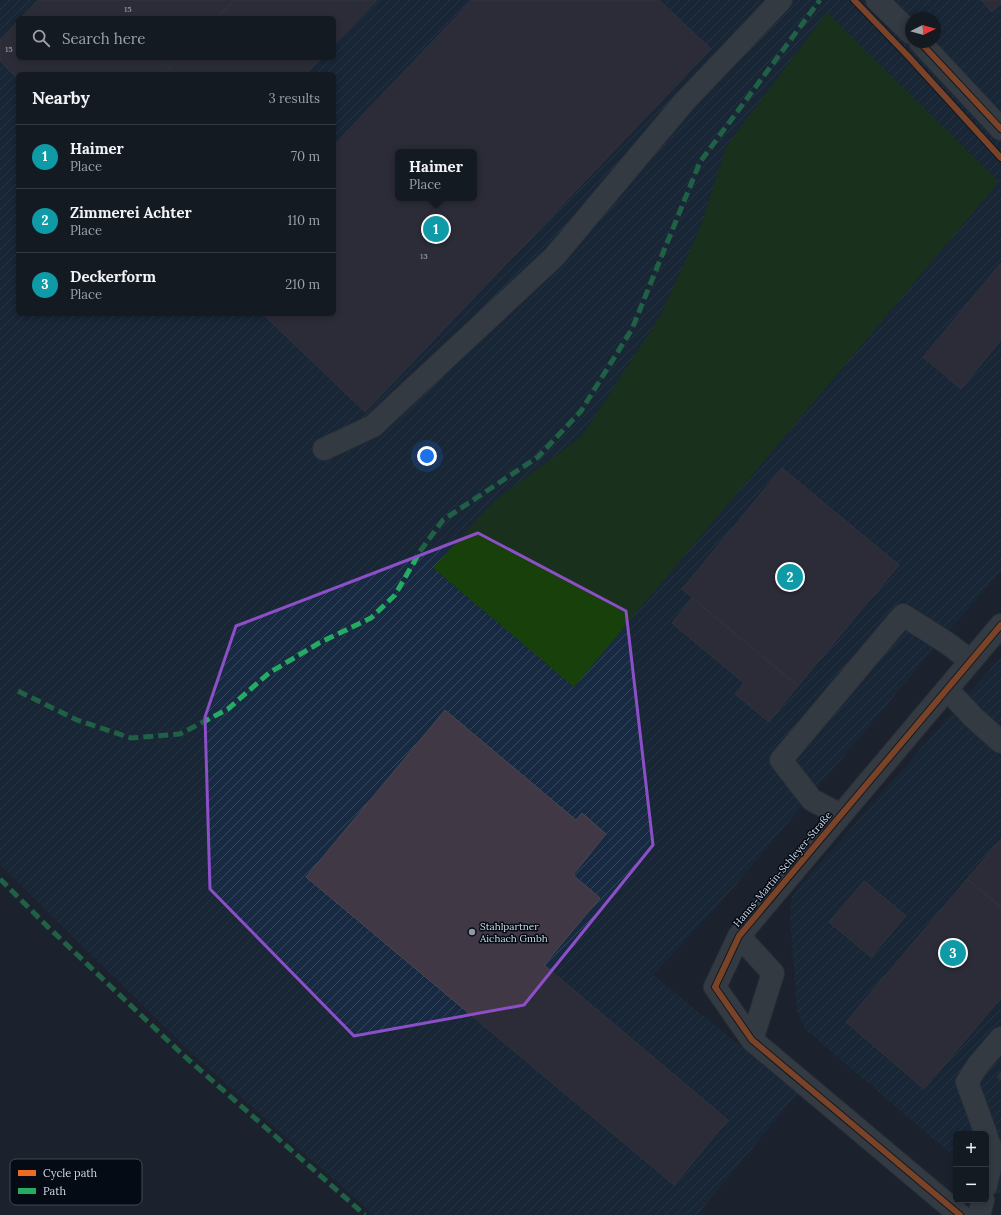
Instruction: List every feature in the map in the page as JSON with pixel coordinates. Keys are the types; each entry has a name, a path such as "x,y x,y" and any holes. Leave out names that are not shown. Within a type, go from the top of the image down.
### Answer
{"street":[{"path":"324,449 373,426 554,257 684,102 780,0"},
{"path":"877,0 905,27"},
{"path":"926,48 1001,130"},
{"path":"841,815 812,800 781,760 902,615 947,643 971,661"},
{"name":"Hanns-Martin-Schleyer-Straße","path":"960,1215 752,1040 715,987 739,936 1001,625"},
{"path":"947,689 973,717 1001,742"},
{"name":"Hanns-Martin-Schleyer-Straße","path":"739,936 773,973 752,1040"},
{"path":"985,1131 967,1082 978,1065 1001,1038"},
{"path":"989,1143 993,1154 989,1172"},
{"path":"979,1215 982,1203"}],"highlighted area":[{"path":"478,533 626,611 653,845 524,1005 354,1036 210,889 205,717 236,626"}],"shaded area":[{"path":"0,0 1001,0 1001,571 946,634 729,893 653,975 798,1093 697,1215 374,1215 187,1049 0,865"},
{"path":"1001,657 1001,1196 989,1186 989,1131 953,1131 953,1155 805,1029 797,1011 790,914 792,896"}],"green space":[{"path":"827,12 999,182 574,687 433,568 495,500 581,437 661,315 700,228 727,145"}],"building":[{"path":"38,0 234,0 219,16 23,16"},
{"path":"234,0 377,0 336,42 336,16 219,16"},
{"path":"472,0 659,0 711,49 365,412 265,316 336,316 336,143"},
{"path":"981,0 1001,0 1001,4 992,12"},
{"path":"16,23 16,60 177,60 165,72 16,72 16,77 0,61 0,40"},
{"path":"177,60 319,60 308,72 165,72"},
{"path":"1001,263 1001,340 961,389 923,357"},
{"path":"782,468 899,565 798,686 682,589"},
{"path":"692,598 798,686 769,722 735,694 744,683 672,623"},
{"name":"Stahlpartner Aichach Gmbh","path":"445,710 576,820 582,813 606,834 573,875 600,898 544,965 728,1120 674,1185 306,877"},
{"path":"1001,839 1001,907 967,879"},
{"path":"967,879 1001,907 1001,998 924,1089 846,1022"},
{"path":"864,881 906,916 871,957 829,922"},
{"path":"1001,1072 1001,1080 997,1077"}],"marked path":[{"path":"18,691 77,720 131,738 180,734 228,709 269,673 319,643 371,618 395,595 421,550 443,520 538,457 581,411 632,329 700,162 820,0"},
{"path":"0,879 49,928 182,1054 365,1215"}],"cycle path":[{"path":"854,0 908,56 1001,158"},
{"path":"926,48 1001,129"},
{"path":"960,1215 752,1040 715,987 739,936 1001,625"}],"place":[{"name":"Haimer","path":"436,229"},
{"name":"Zimmerei Achter","path":"790,577"},
{"name":"Stahlpartner Aichach Gmbh","path":"472,932"},
{"name":"Deckerform","path":"953,953"}]}
